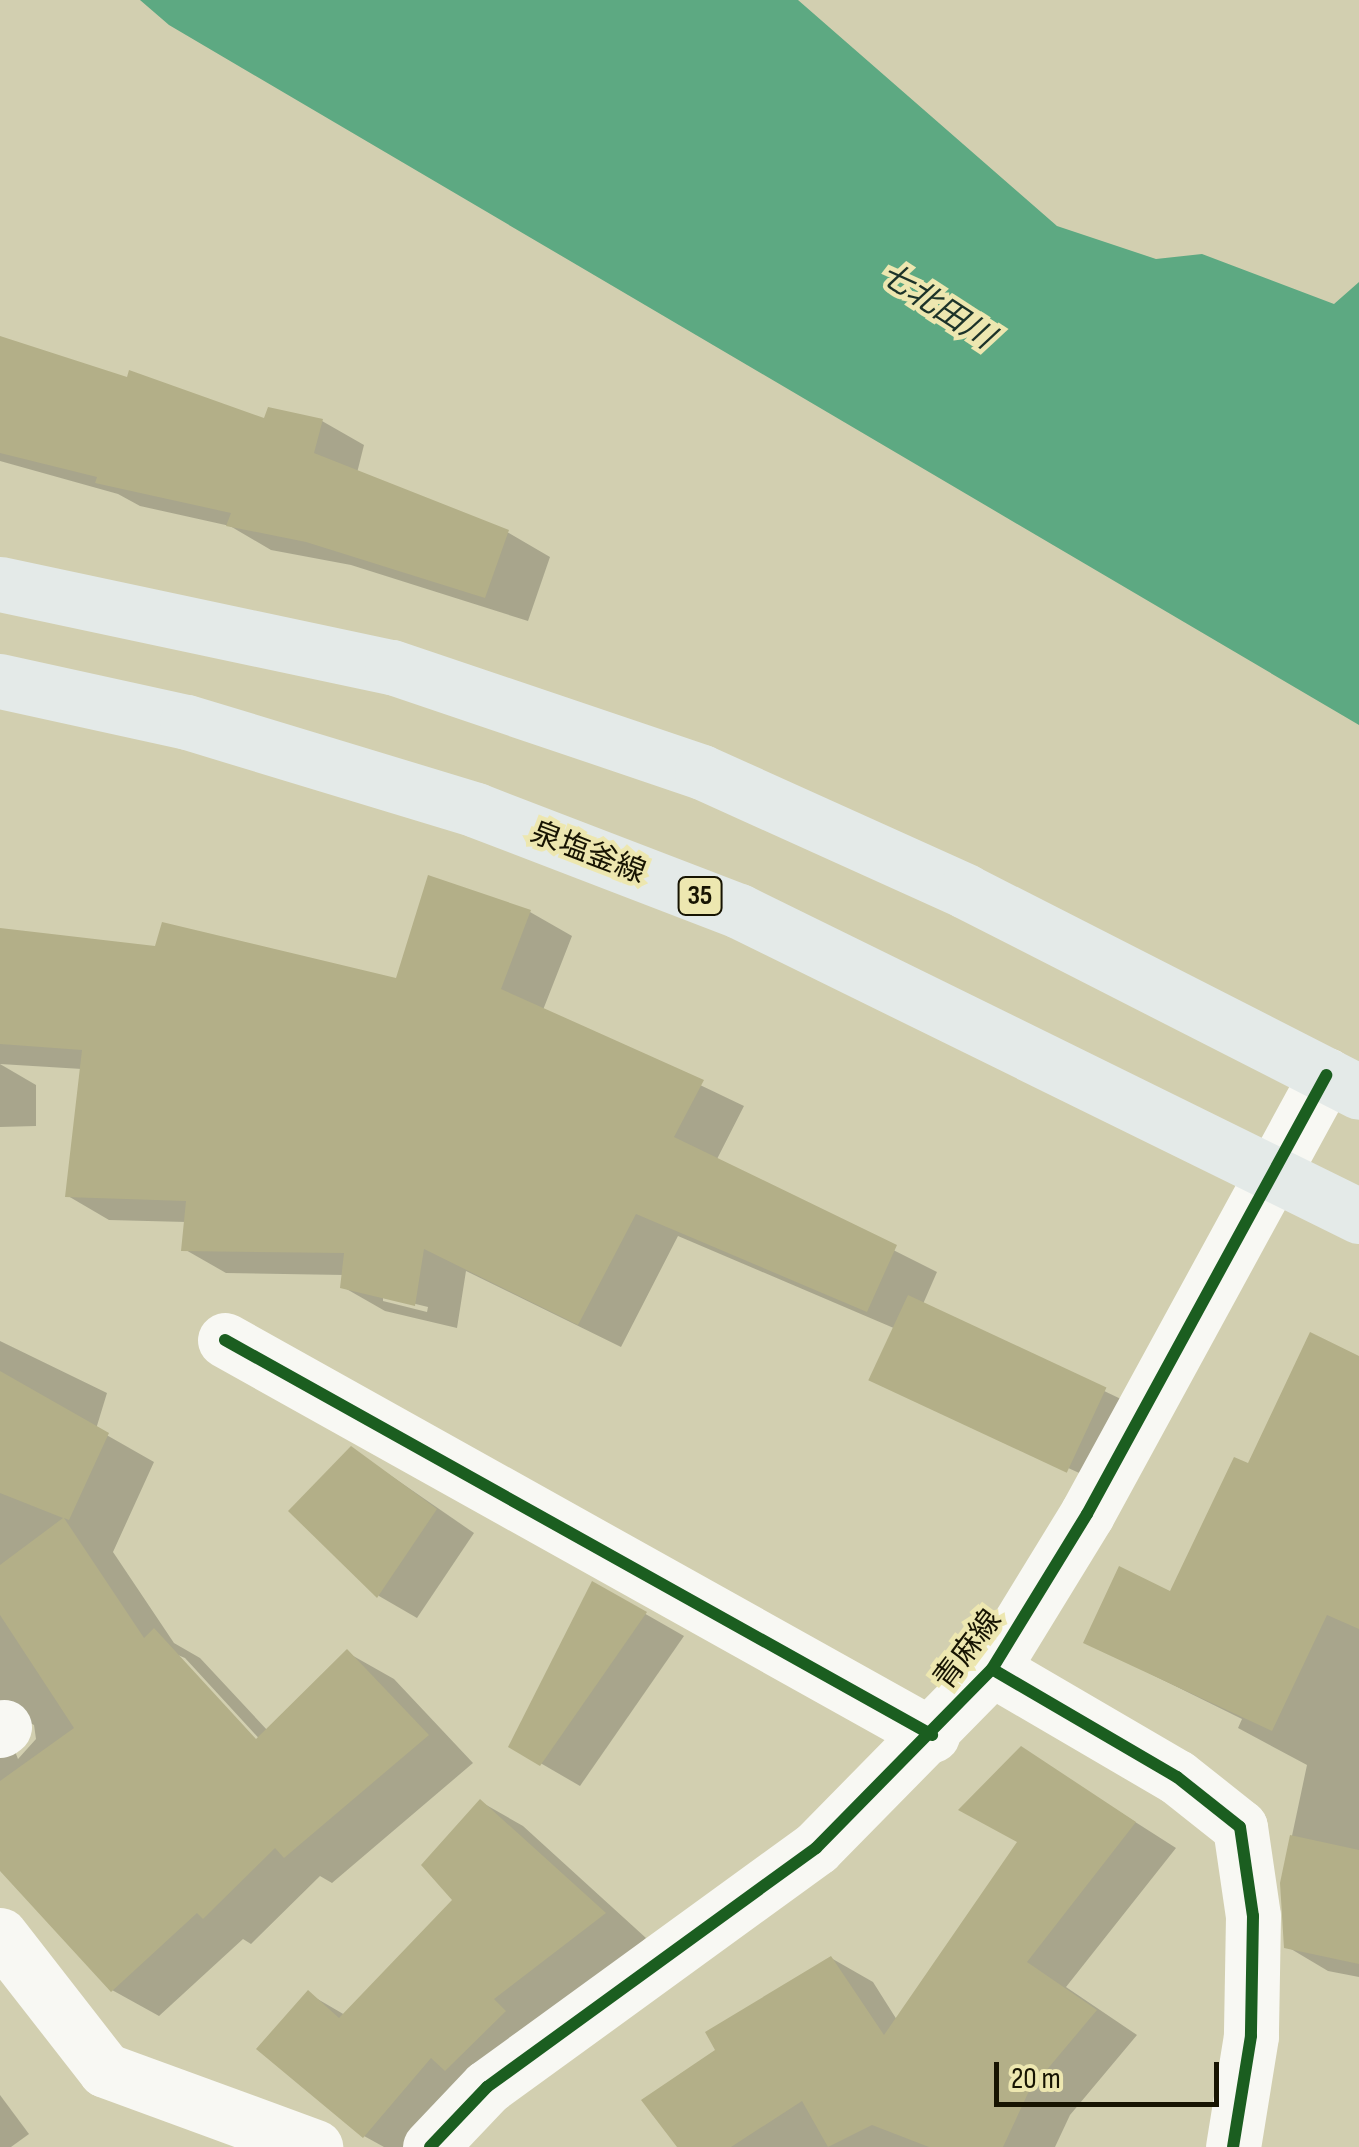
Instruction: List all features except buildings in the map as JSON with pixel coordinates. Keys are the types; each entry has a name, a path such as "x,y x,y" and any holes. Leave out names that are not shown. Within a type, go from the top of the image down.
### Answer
{"main road":[{"path":"0,584 392,667 702,772 965,891 1343,1084"},
{"name":"泉塩釜線","path":"0,681 188,722 476,810 740,911 1359,1216"}],"street":[{"name":"青麻線","path":"430,2147 487,2086 816,1848 932,1735 992,1669 1087,1514 1275,1175 1343,1084"},
{"path":"226,1340 932,1735"},
{"path":"992,1669 1177,1778 1240,1827 1254,1916 1252,2016 1233,2147"},
{"path":"0,1935 104,2070 315,2147"}],"water":[{"name":"七北田川","path":"140,0 798,0 1057,226 1156,259 1202,254 1334,304 1359,282 1359,725 169,25"}],"cycle path":[{"path":"430,2147 487,2087 816,1848 992,1669 1087,1514 1326,1075"},
{"path":"225,1340 932,1735"},
{"path":"992,1669 1177,1777 1240,1827 1253,1916 1251,2036 1233,2147"}]}
